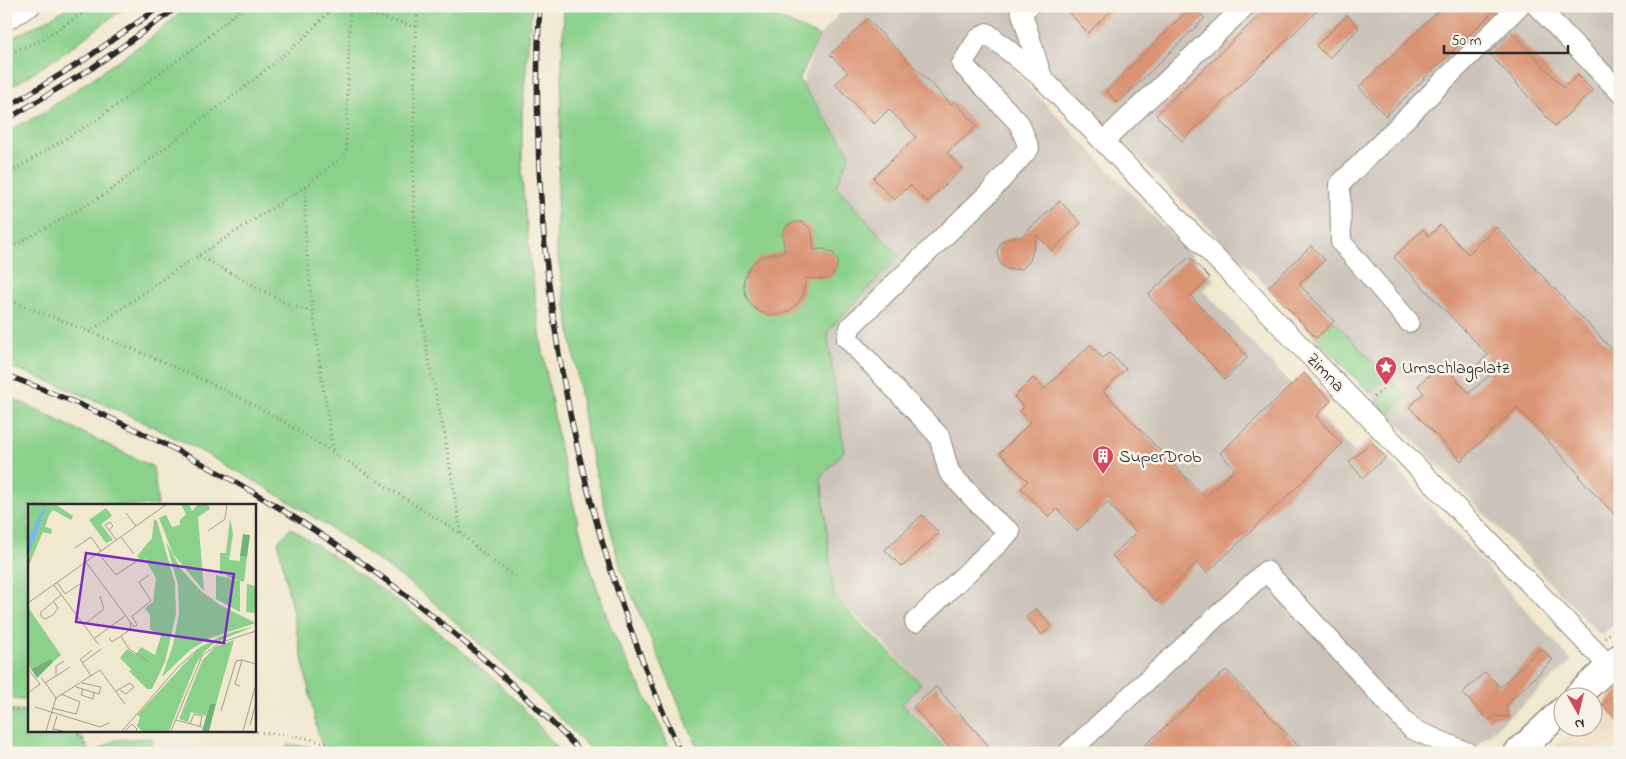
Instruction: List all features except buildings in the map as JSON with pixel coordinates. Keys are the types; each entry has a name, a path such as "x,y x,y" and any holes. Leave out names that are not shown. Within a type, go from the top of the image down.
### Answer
{"main road":[{"path":"1588,686 1615,662"},
{"path":"1518,753 1554,719"}],"street":[{"path":"6,20 30,6"},
{"path":"1029,6 1021,10 1042,78"},
{"path":"1107,138 1245,6"},
{"path":"1409,322 1341,242 1340,184 1519,6"},
{"path":"1537,6 1620,92"},
{"name":"Zimna","path":"914,622 1010,532 991,517 949,472 939,436 847,338 851,326 989,193 1029,148 1020,122 962,64 977,40 986,33 1042,78 1615,662"},
{"path":"1068,753 1266,571 1412,729 1468,753"}],"path":[{"path":"6,55 43,39 93,6"},
{"path":"6,175 96,120 201,43 244,6"},
{"path":"6,250 104,195 255,79 308,35 334,6"},
{"path":"342,6 418,27"},
{"path":"418,6 413,138 417,269 429,363 446,445 461,534"},
{"path":"89,332 170,274 307,185 346,154 350,8"},
{"path":"307,185 305,229 312,312 333,451"},
{"path":"199,256 286,303 312,312"},
{"path":"6,300 157,360 233,395 284,422 318,444 333,451 461,534 485,555 518,579"},
{"path":"1372,399 1384,388"},
{"path":"6,709 28,711"},
{"path":"76,732 83,740 88,753"},
{"path":"255,732 296,736 328,743 341,753"}],"shaded area":[{"path":"847,6 1620,6 1620,618 1601,636 1268,287 1040,60 1030,58 1016,73 1215,280 1203,290 1355,453 1370,439 1572,661 1468,753 950,753 902,704 921,684 873,631 834,598 821,477 844,451 827,332 899,256 836,186 802,85 819,36"},
{"path":"1620,686 1620,753 1550,753 1568,736 1604,736 1604,701"}],"green space":[{"path":"69,6 127,6 60,56 6,90 6,41 53,17"},
{"path":"188,6 532,6 522,112 522,179 541,341 560,449 586,555 612,631 663,732 671,753 593,753 540,699 425,595 311,515 227,466 141,421 52,382 6,365 6,132 40,115 152,37"},
{"path":"564,6 750,6 819,36 799,80 850,154 836,186 899,256 827,332 844,451 821,477 834,598 921,684 902,704 950,753 700,753 621,570 587,437 556,244"},
{"path":"1334,321 1406,397 1389,413 1377,401 1391,387 1384,380 1370,393 1316,338"},
{"path":"6,395 153,467 158,504 28,504 28,701 6,698"},
{"path":"291,528 400,603 470,658 533,719 561,753 324,753 317,729 278,542"},
{"path":"6,709 28,711 28,732 77,732 83,739 88,753 6,753"},
{"path":"152,738 153,753 99,753 100,749 115,740"},
{"path":"287,745 309,746 310,753 288,753"}],"railway":[{"path":"6,108 84,60 161,6"},
{"path":"6,120 92,68 179,6"},
{"path":"540,6 537,87 539,168 545,244 566,394 582,467 602,540 625,612 651,683 681,753"},
{"path":"6,375 87,408 166,445 242,486 315,531 386,580 454,634 519,691 582,753"}],"place":[{"name":"Umschlagplatz","path":"1386,386"},
{"name":"SuperDrob","path":"1103,475"}]}
